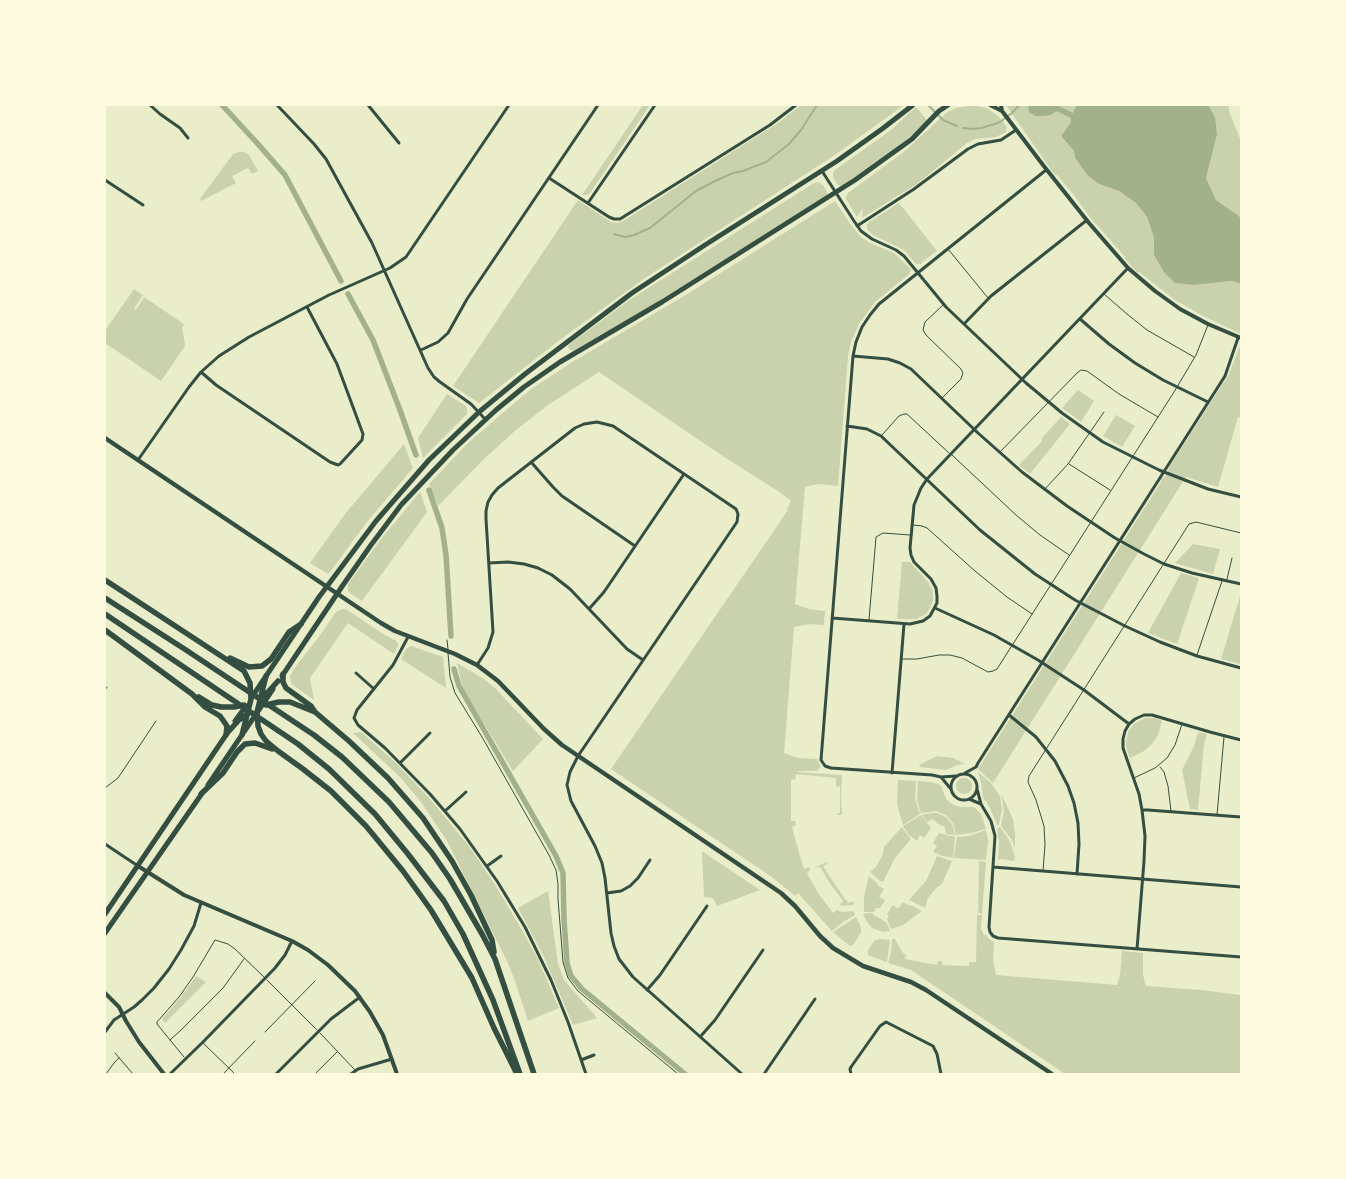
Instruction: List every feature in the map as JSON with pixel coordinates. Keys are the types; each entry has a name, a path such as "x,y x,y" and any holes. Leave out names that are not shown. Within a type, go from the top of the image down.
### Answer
{"highway":[{"path":"105,580 218,653 246,674 250,683 249,702 242,735"},
{"path":"105,598 314,735 367,780 389,802 432,853 496,958"},
{"path":"105,614 298,744 329,769 375,814 444,901 463,934 493,1000 519,1074"},
{"path":"218,653 249,667 256,668 262,666 271,659 289,632 301,624"},
{"path":"105,630 224,720 227,726 227,734"},
{"path":"283,674 283,682 286,688 311,706 315,712 388,778 423,818 452,861 472,895 492,940 496,958 534,1074"},
{"path":"265,695 261,687 266,676"},
{"path":"278,681 265,695 259,709 258,726 263,738 331,791 366,826 403,871 431,910 472,978 494,1028 519,1074"},
{"path":"192,694 215,706 230,708 265,695"},
{"path":"227,734 245,717 259,709 279,702 294,704 315,712"},
{"path":"202,794 245,744 257,743 278,751"}],"main road":[{"path":"266,676 326,587 367,532 429,460 479,412 525,374 632,293 822,171 868,140 913,105"},
{"path":"278,681 371,545 401,505 485,419 551,368 656,306 835,194 903,146 918,134 939,111 948,105"},
{"path":"105,438 388,628 448,651 477,665 498,681 550,735 578,756 781,893 833,948 869,969 904,980 926,990 1050,1074"},
{"path":"249,702 261,687"},
{"path":"105,914 227,734"},
{"path":"105,933 242,735"}],"street":[{"path":"150,105 180,128 188,138"},
{"path":"277,105 314,144 326,160 372,243 428,368 434,377 467,401 485,419"},
{"path":"368,105 399,143"},
{"path":"138,460 182,396 202,372 219,356 307,306 398,264 406,257 509,105"},
{"path":"421,350 438,342 448,332 467,299 598,105"},
{"path":"588,203 655,105"},
{"path":"549,178 610,218 621,218 774,122 796,105"},
{"path":"990,105 1002,111 1046,170 1128,268 1167,301 1208,324 1240,338 1225,376 976,767 975,779 977,789 982,804 989,815 994,832 995,845 989,927 991,934 998,938 1241,957"},
{"path":"1001,105 1002,111"},
{"path":"857,226 914,189 968,149 978,144 1001,140 1016,130"},
{"path":"976,767 956,776 941,777 831,768 824,764 821,758 853,356 859,334 870,315 884,299 1046,170"},
{"path":"822,171 857,226 872,239 900,253 908,260 944,305 1048,402 1090,433 1132,458 1208,489 1241,497"},
{"path":"105,180 143,205"},
{"path":"964,324 988,298 1087,220"},
{"path":"832,618 914,624 930,616 935,608 937,599 936,588 933,582 912,559 910,548 915,500 921,488 1128,268"},
{"path":"202,372 216,385 330,462 338,465 363,437 337,364 307,306"},
{"path":"1080,319 1122,354 1149,372 1177,388 1208,402"},
{"path":"853,356 900,363 915,373 1000,453 1044,489 1120,541 1164,564 1192,573 1241,584"},
{"path":"477,665 490,644 493,632 486,519 488,502 498,488 576,428 584,424 597,422 608,424 618,429 732,506 738,514 736,522 578,756 568,776 567,785 569,794 600,857 605,878 611,933 616,953 628,971 646,990 742,1074"},
{"path":"847,426 862,427 881,436 980,530 1015,559 1080,603 1160,642 1197,656 1241,668"},
{"path":"531,462 562,496 635,546"},
{"path":"589,609 601,597 684,474"},
{"path":"489,563 508,562 524,564 545,571 565,584 627,649 643,660"},
{"path":"935,608 975,626 1043,662 1129,724"},
{"path":"892,773 904,624"},
{"path":"408,637 393,665 354,718 358,725 400,763 445,811 487,866 516,911 541,959 563,1008 586,1074"},
{"path":"356,673 374,689"},
{"path":"1009,715 1036,736 1062,772 1068,786 1078,823 1080,844 1077,874"},
{"path":"1137,949 1145,842 1142,810 1134,778 1124,752 1125,731 1135,719 1156,715 1241,740"},
{"path":"400,763 430,733"},
{"path":"965,773 975,779"},
{"path":"950,788 952,780 956,776"},
{"path":"941,777 950,788 952,794 957,798 962,800 969,799 982,804"},
{"path":"969,799 977,789"},
{"path":"445,811 466,792"},
{"path":"1142,810 1241,817"},
{"path":"105,844 179,892 292,941 328,964 360,997 377,1023 397,1074"},
{"path":"487,866 501,856"},
{"path":"607,893 621,891 630,886 650,860"},
{"path":"993,868 1241,887"},
{"path":"105,1032 111,1023 142,1000 169,969 194,926 201,903"},
{"path":"646,990 660,975 707,906"},
{"path":"170,1074 282,960 292,941"},
{"path":"700,1037 715,1020 763,950"},
{"path":"105,993 119,1007 139,1042 164,1074"},
{"path":"276,1074 330,1019 360,997"},
{"path":"764,1074 815,999"},
{"path":"850,1073 851,1067 880,1026 884,1023 889,1023 933,1046 937,1054 940,1074"},
{"path":"581,1060 594,1055"},
{"path":"351,1074 355,1070 392,1059"}],"lane":[{"path":"948,248 988,298"},
{"path":"1104,294 1147,330 1195,358"},
{"path":"942,398 961,379 963,374 961,369 923,330 925,322 944,305"},
{"path":"901,658 917,659 939,654 950,655 962,658 987,671 992,672 997,668 1177,388 1195,358 1208,324"},
{"path":"1000,453 1077,373 1084,370 1118,394 1158,418"},
{"path":"1044,489 1068,464 1104,412"},
{"path":"881,436 899,416 907,414 1016,515 1040,535 1069,555"},
{"path":"1068,464 1110,490"},
{"path":"1043,871 1044,826 1028,780 1046,749 1188,526 1194,522 1241,533"},
{"path":"912,524 927,528 974,571 1032,614"},
{"path":"869,621 876,537 883,533 911,536"},
{"path":"1227,581 1232,558"},
{"path":"1197,656 1222,580"},
{"path":"447,640 450,677 455,693 482,737 556,870 563,962 568,978 578,991 678,1074"},
{"path":"105,690 108,686"},
{"path":"105,788 118,778 156,721"},
{"path":"1134,778 1150,771 1167,758 1173,750 1182,724"},
{"path":"1218,815 1224,736"},
{"path":"1159,765 1164,772 1168,786 1171,812"},
{"path":"186,1059 157,1023 193,977 215,940 233,947 355,1070"},
{"path":"170,1040 223,988 244,958"},
{"path":"265,1032 315,981"},
{"path":"203,1042 235,1074"},
{"path":"223,1074 255,1042"},
{"path":"315,1074 338,1051"},
{"path":"115,1053 133,1074"},
{"path":"106,1074 120,1058"}],"shaded area":[{"path":"643,105 650,105 590,193 582,195"},
{"path":"801,105 904,105 835,155 645,278 561,339 479,403 453,386 578,200 611,222 623,221 778,123"},
{"path":"975,105 988,109 998,116 1007,127 1006,132 996,137 975,139 967,143 917,184 862,218 863,208 857,217 846,199 848,193 905,151 946,113 956,108"},
{"path":"1006,105 1077,105 1071,122 1061,136 1074,151 1075,158 1088,176 1099,184 1119,191 1136,203 1147,217 1154,238 1154,256 1194,285 1232,281 1241,284 1241,334 1175,300 1137,272 1095,224 1057,175 1055,175"},
{"path":"1028,105 1058,105 1073,113 1077,105 1209,106 1215,118 1217,134 1206,178 1216,200 1241,219 1241,284 1232,281 1194,285 1175,283 1164,272 1154,255 1154,238 1147,217 1136,203 1119,191 1099,184 1088,176 1075,158 1074,151 1061,136 1071,122 1071,118 1056,111 1051,115 1035,116 1029,112"},
{"path":"1207,105 1228,105 1241,141 1241,219 1216,200 1206,178 1209,166 1209,107"},
{"path":"916,107 927,120 917,131 846,183 841,186 838,185 833,178 835,170 891,130"},
{"path":"239,152 249,155 258,171 252,174 248,168 232,176 236,183 201,201 200,199 233,154"},
{"path":"818,182 823,185 827,195 652,305 573,351 569,349 568,346 570,344 628,301"},
{"path":"835,201 861,237 894,253 911,269 908,275 875,302 859,324 851,342 848,356 838,486 819,484 805,487 795,604 809,609 825,611 824,625 809,624 794,627 784,753 798,758 817,759 821,767 817,771 797,772 842,775 842,815 836,815 840,813 840,787 836,786 836,778 796,774 795,780 791,779 791,821 795,821 796,825 792,827 804,869 809,867 810,870 807,873 818,893 833,913 837,910 842,912 853,911 855,914 832,931 798,893 795,896 772,877 611,769 788,510 791,501 599,372 548,405 516,430 485,458 438,506 429,484 467,444 531,389"},
{"path":"899,203 937,251 922,262 922,264 916,264 904,250 873,235 867,229 869,222"},
{"path":"134,289 143,295 134,309 136,310 144,297 184,324 182,328 185,346 161,381 105,343 105,331"},
{"path":"1241,343 1241,418 1238,417 1218,487 1186,477 993,783 978,769 1229,374"},
{"path":"1078,390 1094,401 1081,422 1062,408"},
{"path":"447,394 466,406 467,414 423,458 418,438"},
{"path":"1116,415 1135,426 1122,447 1103,436"},
{"path":"1061,417 1070,424 1030,474 1019,465 1042,441 1042,438"},
{"path":"404,444 413,468 367,522 328,574 310,563 345,514"},
{"path":"420,492 427,512 362,601 348,591 348,584 381,539"},
{"path":"1193,544 1220,549 1213,574 1175,563"},
{"path":"902,562 910,562 928,582 933,591 933,601 930,608 926,614 916,619 897,619"},
{"path":"1181,573 1199,578 1177,644 1148,633"},
{"path":"1241,593 1241,664 1221,659"},
{"path":"346,609 395,640 398,646 394,654 348,623 310,678 314,700 291,683 290,676 336,612"},
{"path":"411,646 443,657 446,688 401,659 406,649"},
{"path":"457,663 484,679 496,689 543,739 513,771 463,689"},
{"path":"1145,718 1156,718 1162,721 1158,735 1144,751 1130,758 1126,744 1128,732 1134,724"},
{"path":"361,732 396,763 430,799 469,846 494,883 537,957 559,1008 528,1021 508,963 447,841 421,802 400,777 353,733"},
{"path":"1198,732 1207,734 1204,744 1198,810 1190,809 1182,770 1194,746"},
{"path":"937,756 953,758 965,764 946,770 920,767 919,765"},
{"path":"978,772 991,783 1000,796 1002,809 999,825 997,825 983,797"},
{"path":"961,778 967,778 972,783 970,792 961,794 956,789 956,783"},
{"path":"898,780 916,781 915,798 920,814 903,825 897,804"},
{"path":"918,781 930,782 941,786 946,799 952,804 960,807 975,808 981,814 986,829 956,835 953,823 946,815 936,811 921,813 917,800"},
{"path":"1001,794 1013,820 1015,849 1012,840 1001,826 1004,811"},
{"path":"937,813 946,817 952,824 955,835 946,834 945,827 933,819 927,822 922,815"},
{"path":"921,815 931,828 924,838 920,835 917,841 909,835 903,826"},
{"path":"902,827 911,839 895,858 883,882 880,881 870,872 876,867 883,854 884,847"},
{"path":"1000,827 1010,841 1015,857 1014,861 998,860 999,841 997,829"},
{"path":"986,830 988,841 986,860 954,858 957,837 969,836"},
{"path":"939,833 955,837 953,858 933,852 937,846 933,843"},
{"path":"702,851 760,890 717,906 712,898 704,897"},
{"path":"937,856 952,861 942,884 928,898 925,908 909,900 926,881"},
{"path":"979,861 986,862 982,914 978,913"},
{"path":"827,862 823,866 845,899 849,903 853,901 853,905 841,906 840,904 843,901 820,867 816,867"},
{"path":"869,876 877,885 884,889 879,897 885,900 880,908 876,908 874,912 864,912 864,896"},
{"path":"548,891 558,964 564,980 597,1018 573,1025 544,957 518,908"},
{"path":"903,902 922,911 903,925 891,929 887,914 893,905 898,909"},
{"path":"873,913 873,915 886,921 890,931 883,932 872,928 863,914"},
{"path":"977,915 982,915 981,929 984,936 985,934 994,942 993,960 996,975 1117,985 1120,975 1122,951 1143,953 1143,975 1146,986 1241,995 1241,1074 1065,1074 911,970 888,963 892,939 895,939 902,952 906,955 905,959 937,965 938,961 942,961 942,965 969,966 969,962 976,962"},
{"path":"856,917 861,927 861,932 854,944 850,946 833,932"},
{"path":"879,939 890,940 887,962 868,955 868,950 874,941"},
{"path":"196,976 206,982 165,1023 162,1019"}],"waterway":[{"path":"222,105 285,175 341,281"},
{"path":"614,234 625,237 650,228 696,191 733,173 766,162 789,144 801,130 817,105"},
{"path":"928,105 943,120 957,126"},
{"path":"963,128 981,128 1000,122 1019,105"},
{"path":"348,294 373,340 416,455"},
{"path":"429,490 442,528 446,555 451,636"},
{"path":"454,669 459,686 556,856 563,873 567,963 571,976 582,989 685,1074"}]}
